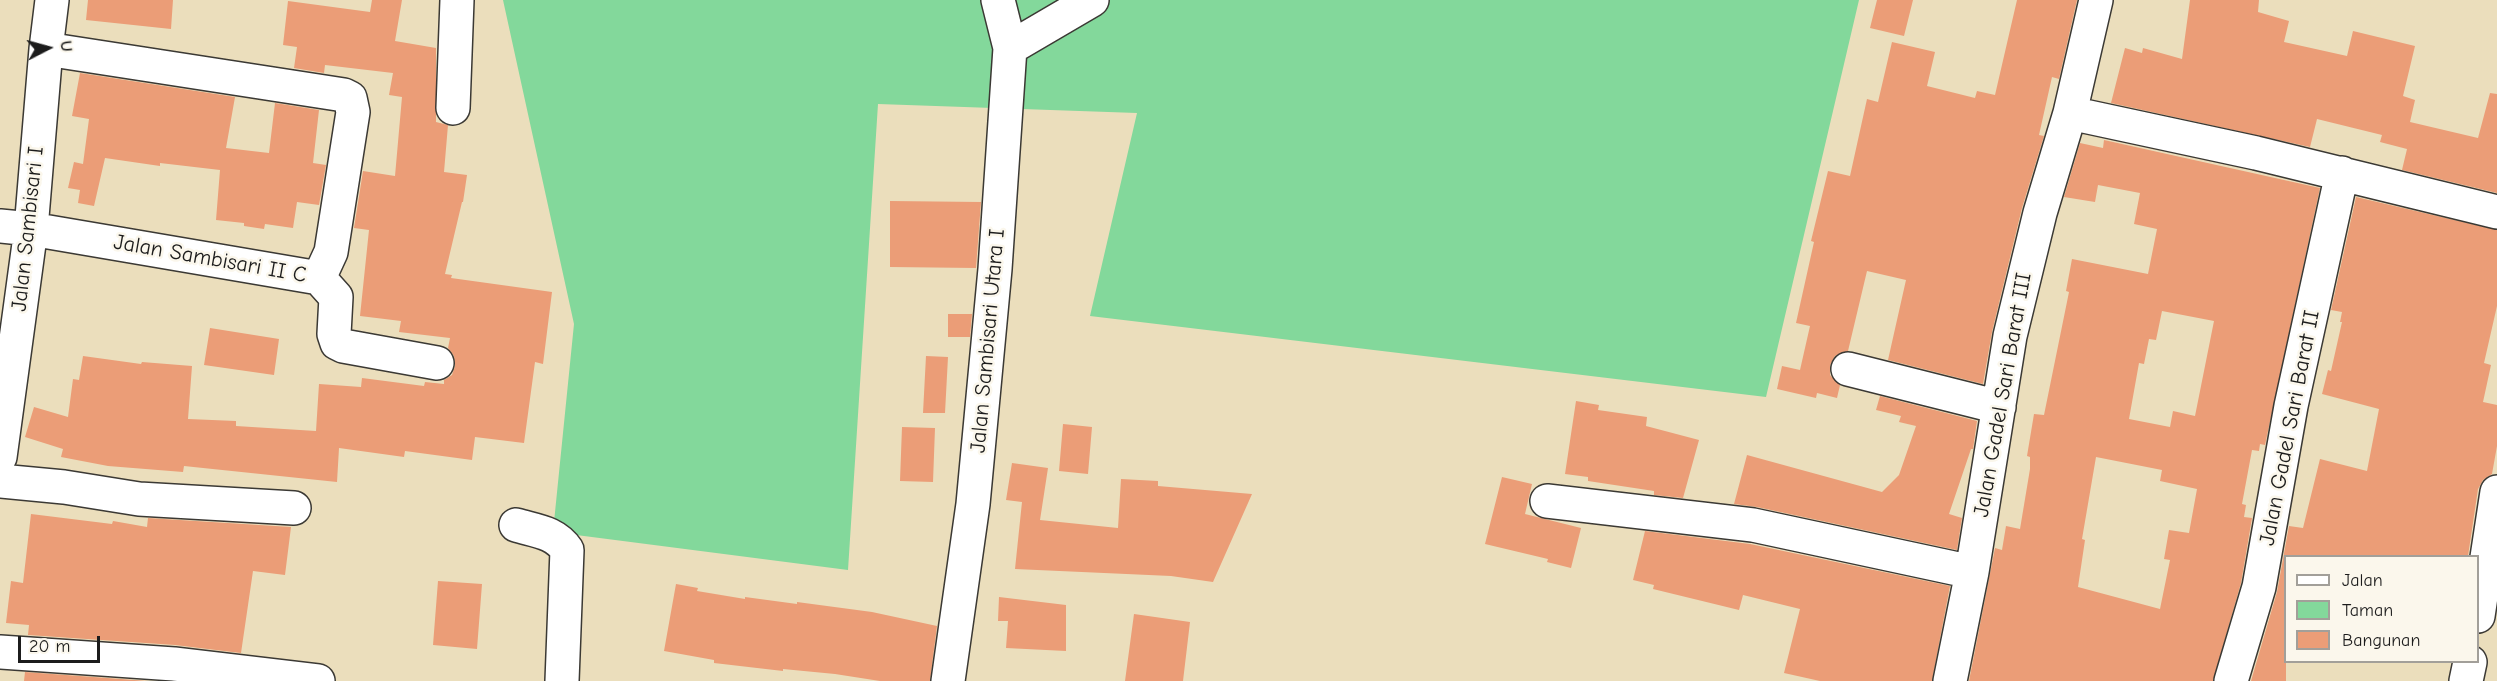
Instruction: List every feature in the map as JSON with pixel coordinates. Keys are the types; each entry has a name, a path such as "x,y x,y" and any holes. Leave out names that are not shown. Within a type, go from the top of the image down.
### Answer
{"street":[{"name":"Jalan Sambisari I","path":"0,457 15,227 46,50 52,0"},
{"path":"453,108 457,0"},
{"name":"Jalan Sambisari Utara I","path":"948,681 973,504 995,269 1010,48 998,0"},
{"path":"1010,48 1092,0"},
{"name":"Jalan Gadel Sari Barat III","path":"1950,681 1972,572 2010,336 2040,213 2070,113 2096,0"},
{"path":"46,50 344,95 351,98 353,112 331,252 319,278"},
{"path":"2070,113 2342,173 2497,212"},
{"name":"Jalan Gadel Sari Barat II","path":"2231,681 2259,587 2291,406 2342,173"},
{"name":"Jalan Sambisari II C","path":"15,227 319,278 329,286 336,297 334,334 337,342 343,346 437,363"},
{"path":"1848,369 1999,407"},
{"path":"0,481 64,487 139,499 294,508"},
{"path":"2479,609 2497,492"},
{"path":"1547,501 1753,525 1972,572"},
{"path":"516,525 551,535 560,540 567,550 562,681"},
{"path":"0,652 174,664 310,680"},
{"path":"2466,681 2470,663"}],"green space":[{"path":"503,0 1859,0 1766,397 1090,316 1137,113 878,104 848,570 553,532 574,324"}],"building":[{"path":"88,0 173,0 171,29 86,20"},
{"path":"372,0 402,0 395,41 436,48 436,122 448,125 444,172 467,175 463,202 445,274 452,275 451,278 552,292 543,364 535,362 524,443 475,437 472,460 405,451 404,457 339,448 337,482 184,466 183,472 108,466 61,457 63,449 25,437 34,407 68,417 73,379 79,380 83,356 141,364 142,362 192,366 188,419 236,421 236,426 316,431 319,384 361,387 362,378 424,386 425,382 444,384 444,380 452,375 455,366 454,356 448,348 450,338 399,332 401,321 360,316 369,230 354,228 363,171 395,176 402,97 389,95 393,73 325,65 324,73 294,68 297,47 283,45 288,1 370,12"},
{"path":"1877,0 1913,0 1904,36 1870,28"},
{"path":"2017,0 2077,0 2059,79 2052,77 2039,135 2044,136 2022,208 1992,332 1983,384 1888,360 1906,280 1867,271 1848,351 1835,356 1830,365 1830,375 1840,385 1837,398 1817,393 1816,398 1777,389 1782,366 1800,370 1810,326 1796,323 1814,242 1811,241 1828,171 1850,176 1867,99 1878,102 1892,42 1935,52 1927,86 1975,98 1977,91 1995,95"},
{"path":"2190,0 2259,0 2258,12 2289,21 2284,42 2347,56 2353,31 2415,46 2403,96 2415,100 2410,122 2478,138 2490,93 2497,94 2497,193 2402,170 2407,149 2380,142 2382,135 2317,119 2310,147 2111,103 2125,48 2142,53 2143,48 2182,59"},
{"path":"80,73 235,97 226,148 269,153 275,103 319,110 313,163 326,165 319,205 297,202 293,228 265,224 264,229 244,226 244,223 216,220 220,170 160,163 160,166 105,158 94,206 78,203 80,190 68,188 74,162 83,164 89,119 72,116"},
{"path":"2104,140 2320,188 2265,445 2260,444 2259,451 2252,450 2242,504 2246,505 2244,517 2252,518 2241,583 2213,681 1969,681 1995,548 2002,550 2006,526 2020,529 2030,469 2030,457 2027,456 2034,414 2044,415 2069,292 2066,291 2072,259 2148,274 2157,229 2134,224 2140,193 2098,185 2095,202 2064,197 2080,143 2103,148","holes":["2162,311 2214,321 2195,416 2173,411 2170,427 2129,419 2139,363 2144,364 2149,339 2156,340","2096,457 2162,470 2160,481 2197,489 2189,533 2169,530 2164,559 2170,560 2160,609 2078,587 2085,540 2082,539"]},
{"path":"2356,197 2497,230 2497,306 2484,363 2491,365 2483,402 2497,405 2497,446 2492,474 2483,480 2478,489 2468,555 2284,555 2286,681 2251,681 2277,592 2289,526 2303,528 2320,459 2367,471 2379,409 2322,394 2328,370 2331,371 2342,322 2340,322 2342,312 2331,310"},
{"path":"890,201 981,202 976,268 890,267"},
{"path":"948,314 972,314 970,337 948,337"},
{"path":"210,328 279,339 274,375 204,365"},
{"path":"926,356 948,357 945,413 923,413"},
{"path":"1880,396 1977,421 1973,449 1971,449 1949,514 1962,518 1957,550 1734,504 1747,455 1882,492 1899,475 1916,426 1899,422 1901,416 1876,410"},
{"path":"1576,401 1599,405 1598,410 1647,417 1646,426 1699,440 1683,498 1654,495 1654,491 1588,481 1588,477 1565,474"},
{"path":"1063,424 1092,427 1088,474 1059,471"},
{"path":"902,427 935,428 933,482 900,481"},
{"path":"1012,463 1048,468 1040,520 1118,528 1121,479 1158,481 1158,486 1252,494 1213,582 1171,576 1015,569 1022,502 1006,500"},
{"path":"1502,477 1532,484 1525,514 1581,528 1571,568 1547,562 1548,559 1485,544"},
{"path":"31,514 112,524 113,521 147,527 148,518 291,527 285,575 253,571 241,653 175,645 28,635 29,625 6,623 11,581 23,583"},
{"path":"1645,531 1750,544 1950,586 1932,681 1820,681 1784,673 1800,609 1743,595 1739,610 1653,589 1654,585 1633,580"},
{"path":"438,581 482,584 477,649 433,645"},
{"path":"676,584 698,588 697,591 745,599 745,597 797,604 797,602 872,612 937,626 930,681 880,681 835,674 783,669 783,671 714,663 714,660 664,651"},
{"path":"999,597 1066,605 1066,651 1006,648 1008,621 998,621"},
{"path":"1134,614 1190,622 1183,681 1125,681"},
{"path":"25,672 148,681 24,681"}]}
